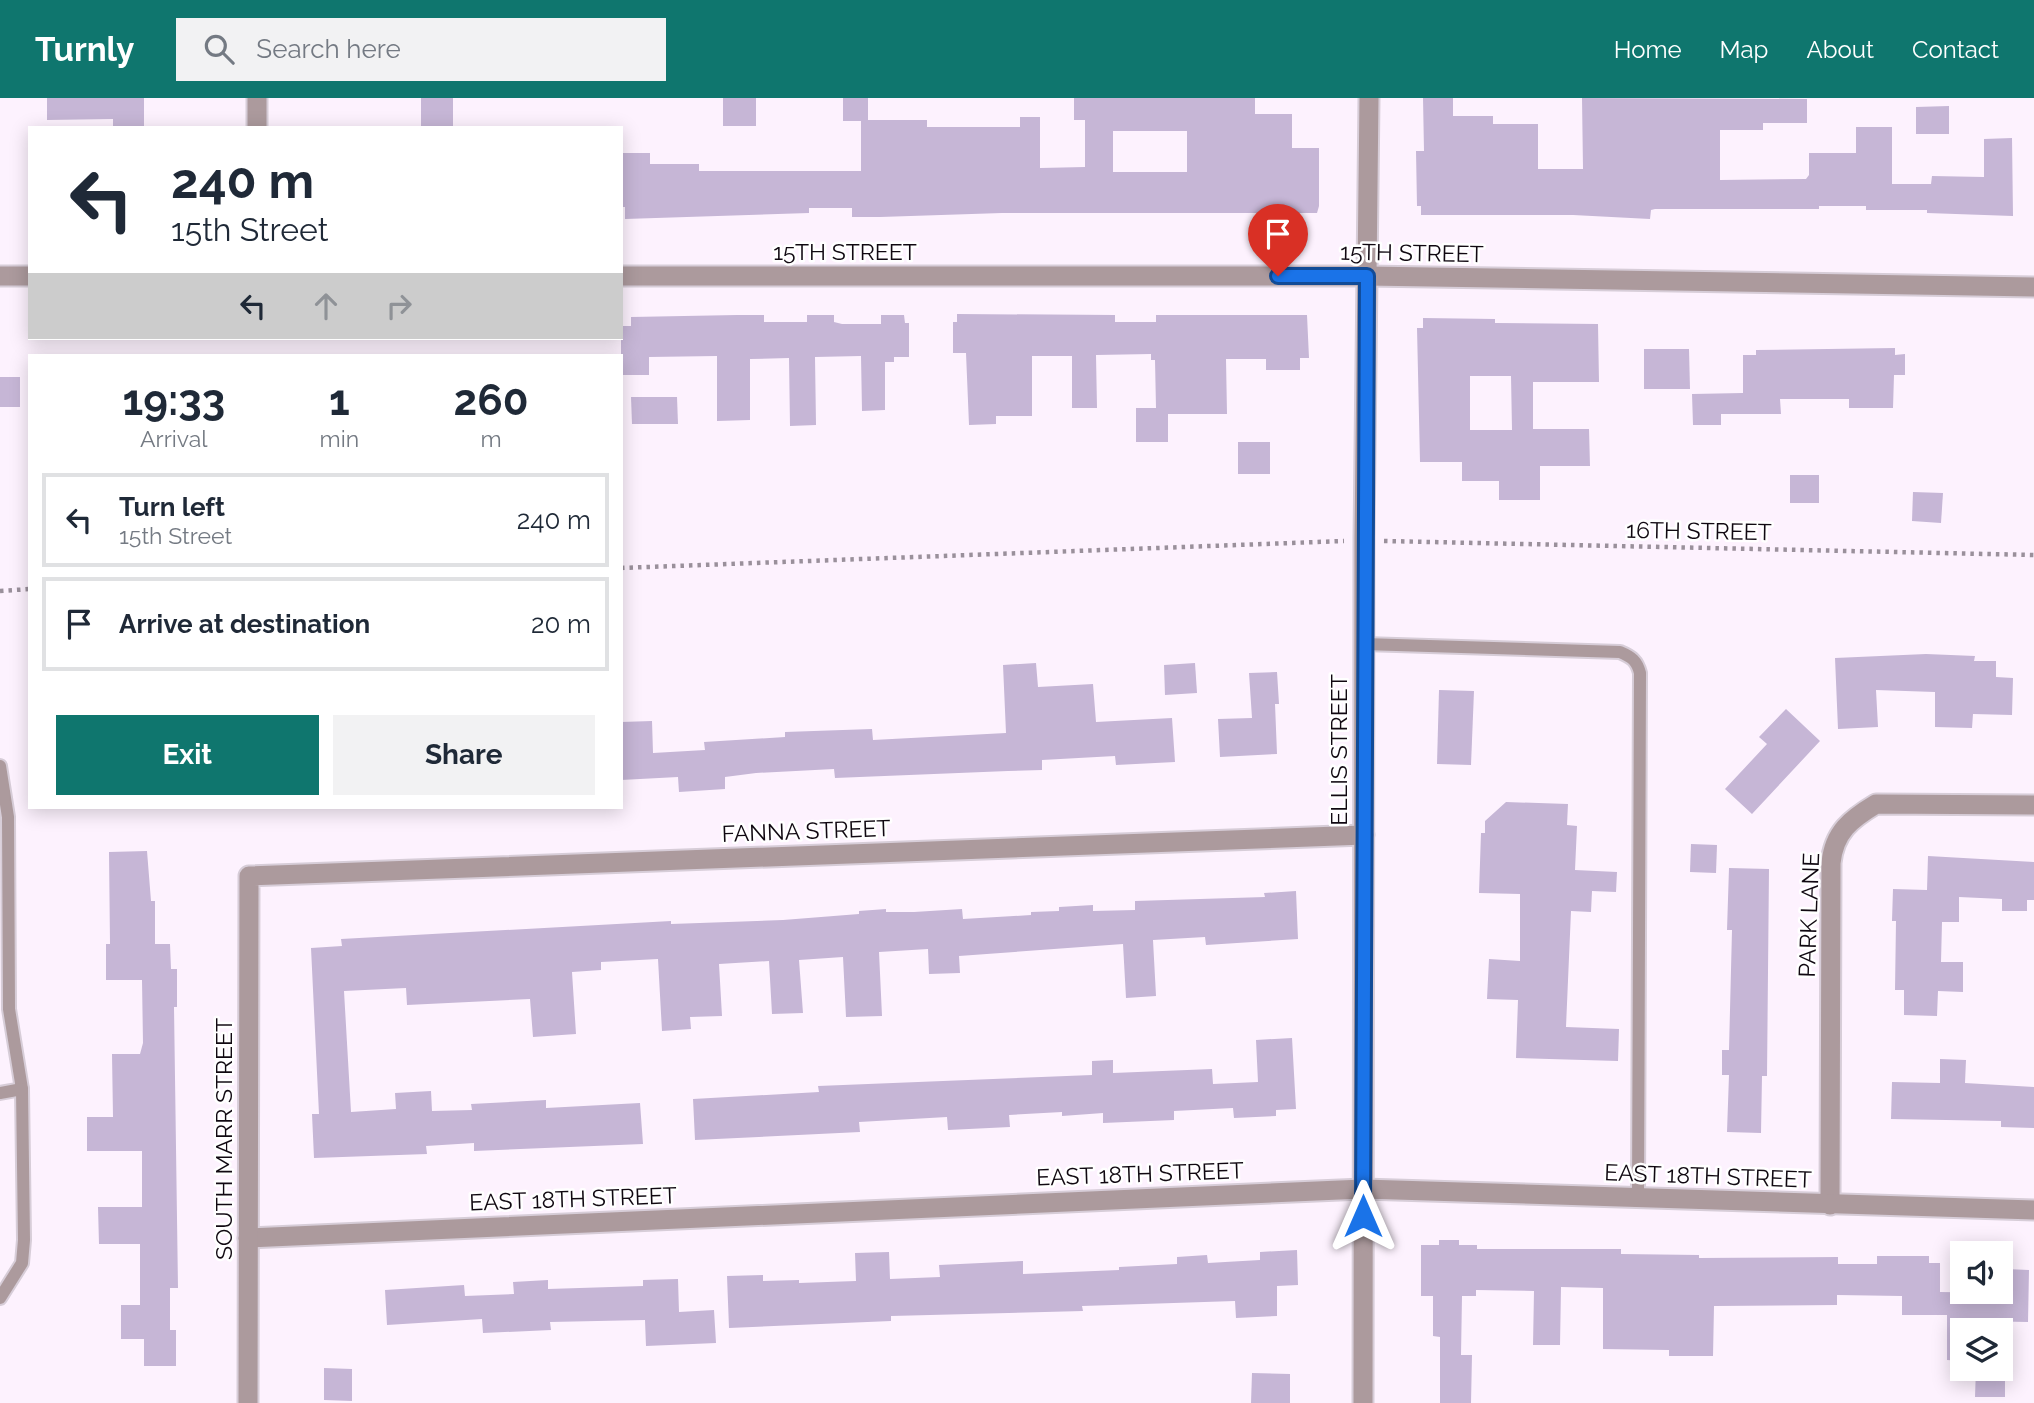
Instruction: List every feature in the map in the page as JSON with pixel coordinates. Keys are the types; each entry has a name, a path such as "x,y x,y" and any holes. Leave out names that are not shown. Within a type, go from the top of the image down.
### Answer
{"street":[{"path":"257,98 257,126"},
{"name":"ELLIS STREET","path":"1363,1403 1364,539 1369,98"},
{"path":"0,276 28,276"},
{"name":"15TH STREET","path":"623,276 1367,276 2034,287"},
{"name":"PARK LANE","path":"1830,1205 1831,863 1838,836 1854,817 1876,804 2034,805"},
{"name":"FANNA STREET","path":"249,876 1364,835"},
{"name":"SOUTH MARR STREET","path":"248,1403 249,876"},
{"name":"EAST 18TH STREET","path":"248,1238 1363,1189 2034,1210"}],"lane":[{"path":"1364,644 1620,652 1638,664 1638,1198"},
{"path":"0,766 8,817 9,1009 22,1088 23,1263 0,1298"},
{"path":"0,1093 22,1088"}],"path":[{"name":"16TH STREET","path":"623,568 1364,539 2034,555"},
{"path":"0,591 28,589"}],"building":[{"path":"47,98 144,98 144,126 113,126 113,119 47,120"},
{"path":"421,98 453,98 453,126 421,126"},
{"path":"723,98 756,98 756,126 723,126"},
{"path":"843,98 868,98 868,120 927,120 927,127 1020,127 1020,117 1040,117 1040,168 1085,167 1085,120 1074,120 1074,98 1255,98 1255,114 1292,114 1292,148 1319,148 1319,206 1317,213 1002,213 880,217 852,217 852,208 809,208 809,213 625,219 623,153 650,153 650,164 699,164 699,171 861,171 861,121 843,121","holes":["1113,131 1187,131 1187,172 1113,172"]},
{"path":"1423,98 1453,98 1453,116 1493,116 1493,124 1538,124 1538,169 1583,169 1582,98 1807,99 1807,123 1763,123 1763,130 1720,130 1720,180 1806,179 1809,175 1809,153 1856,153 1856,127 1892,127 1892,184 1931,184 1932,176 1984,177 1984,139 2012,138 2013,216 1927,213 1927,210 1866,210 1866,206 1819,206 1819,209 1655,209 1651,210 1650,219 1573,215 1421,215 1421,206 1417,206 1416,151 1424,151"},
{"path":"1949,106 1949,134 1916,134 1916,107"},
{"path":"957,314 1115,315 1115,322 1156,322 1156,315 1307,315 1309,358 1300,358 1300,370 1266,370 1266,359 1226,359 1227,414 1168,414 1168,442 1136,442 1136,408 1156,408 1155,360 1151,360 1151,354 1096,355 1097,408 1072,408 1072,356 1032,356 1032,416 996,416 996,424 969,425 966,353 953,353 953,322 957,322"},
{"path":"764,315 764,322 807,322 807,315 834,315 834,322 842,324 881,324 881,315 904,315 905,323 909,323 909,357 894,357 894,362 885,362 885,410 862,411 861,356 815,357 816,425 790,426 789,358 750,359 750,420 717,421 717,356 649,357 649,375 623,375 621,340 623,326 631,326 631,317"},
{"path":"1423,318 1495,319 1495,323 1598,324 1599,382 1533,382 1533,429 1589,429 1590,466 1540,466 1540,500 1499,500 1499,481 1462,481 1462,462 1420,462 1417,328 1423,328","holes":["1470,376 1511,376 1512,430 1470,430"]},
{"path":"1895,348 1895,355 1905,354 1905,375 1894,375 1893,408 1849,408 1849,399 1780,399 1781,414 1721,414 1721,425 1693,425 1692,394 1743,393 1743,355 1756,355 1756,350"},
{"path":"1644,349 1689,349 1690,389 1644,389"},
{"path":"0,377 20,377 20,407 0,407"},
{"path":"631,397 677,397 678,424 632,424"},
{"path":"1238,442 1270,442 1270,474 1238,474"},
{"path":"1790,475 1819,475 1819,503 1790,503"},
{"path":"1913,492 1943,493 1941,523 1912,521"},
{"path":"1926,654 1975,656 1974,661 1996,661 1996,677 2013,678 2012,715 1973,714 1972,728 1935,727 1935,692 1876,690 1878,727 1838,729 1835,658"},
{"path":"1036,663 1038,687 1093,684 1096,722 1172,718 1175,762 1116,765 1115,756 1042,760 1042,770 835,778 834,769 756,773 725,777 725,789 679,792 678,777 623,780 623,722 652,721 653,753 705,750 704,742 785,737 785,732 872,729 873,740 1006,733 1003,665"},
{"path":"1195,663 1197,693 1165,695 1164,665"},
{"path":"1277,672 1277,754 1220,757 1218,719 1252,718 1249,673"},
{"path":"1439,690 1474,691 1471,765 1437,764"},
{"path":"1786,709 1820,741 1752,814 1725,789 1767,744 1759,737"},
{"path":"1506,802 1568,804 1567,825 1577,826 1575,870 1617,872 1616,892 1592,891 1591,912 1571,911 1566,1027 1619,1029 1618,1061 1516,1058 1518,1000 1487,999 1489,959 1520,961 1520,894 1479,893 1481,833 1485,833 1485,821"},
{"path":"1691,844 1717,845 1716,873 1690,872"},
{"path":"147,851 151,901 155,901 155,944 170,944 171,969 177,969 177,1007 174,1007 178,1288 170,1288 170,1330 176,1330 176,1366 144,1366 144,1339 121,1339 121,1305 140,1305 140,1244 99,1244 98,1207 142,1207 142,1151 87,1151 87,1117 113,1117 112,1054 140,1054 143,1043 142,980 106,980 106,944 110,944 109,852"},
{"path":"1928,856 2034,862 2034,900 2027,900 2027,911 2002,911 2002,899 1959,897 1959,922 1942,922 1941,962 1963,962 1963,992 1938,991 1937,1016 1904,1015 1904,990 1895,990 1896,921 1892,921 1893,889 1927,890"},
{"path":"1729,868 1769,869 1767,1076 1762,1076 1761,1133 1727,1132 1729,1075 1722,1075 1722,1050 1729,1050 1732,930 1727,930"},
{"path":"1296,891 1298,939 1206,945 1205,937 1153,940 1156,996 1126,998 1123,944 959,956 960,973 929,974 928,949 879,952 882,1016 846,1017 843,957 799,960 803,1013 772,1014 769,961 719,964 722,1016 690,1017 691,1029 662,1031 658,959 601,962 601,970 572,972 576,1034 533,1037 530,999 407,1005 406,988 344,991 351,1112 396,1109 395,1093 431,1091 432,1111 472,1110 471,1104 546,1100 546,1108 640,1103 643,1144 474,1151 474,1143 426,1146 427,1154 314,1158 312,1114 319,1114 311,948 342,946 341,939 671,921 671,924 783,920 859,914 859,911 886,909 886,912 914,912 962,909 963,919 1031,915 1031,912 1059,911 1059,907 1093,905 1093,911 1135,910 1135,901 1265,897 1264,893"},
{"path":"1292,1038 1296,1109 1276,1110 1276,1116 1234,1118 1233,1108 1174,1111 1174,1120 1103,1123 1103,1113 1062,1116 1062,1112 1009,1115 1010,1127 948,1130 947,1117 859,1122 860,1132 695,1140 693,1099 819,1092 818,1086 1092,1075 1092,1061 1113,1060 1113,1073 1212,1069 1213,1084 1258,1082 1256,1040"},
{"path":"1940,1059 1966,1060 1965,1083 2034,1087 2034,1128 2001,1127 2001,1121 1891,1119 1892,1082 1940,1083"},
{"path":"1439,1240 1459,1240 1459,1245 1477,1245 1477,1249 1621,1249 1621,1254 1699,1255 1699,1258 1838,1257 1838,1264 1877,1264 1877,1256 1929,1256 1929,1263 1940,1263 1940,1292 1950,1292 1950,1304 2013,1304 2013,1269 2029,1270 2028,1322 2013,1322 2013,1318 1950,1318 1950,1360 1947,1360 1947,1315 1902,1315 1902,1296 1837,1295 1837,1305 1714,1306 1713,1356 1669,1356 1669,1350 1603,1349 1603,1288 1561,1287 1560,1345 1533,1345 1534,1291 1476,1290 1476,1296 1462,1296 1461,1355 1472,1355 1471,1403 1440,1403 1440,1337 1433,1336 1433,1296 1421,1296 1421,1245 1439,1245"},
{"path":"1297,1250 1298,1285 1277,1286 1277,1316 1236,1318 1235,1301 1082,1306 1083,1311 891,1316 891,1321 729,1328 727,1276 763,1275 763,1281 799,1280 799,1283 856,1281 855,1253 889,1252 890,1279 940,1277 939,1265 1023,1261 1023,1274 1119,1270 1119,1267 1177,1264 1177,1257 1207,1255 1208,1263 1260,1260 1260,1252"},
{"path":"678,1279 679,1312 714,1310 716,1343 646,1346 645,1320 550,1322 551,1330 483,1333 482,1319 387,1325 385,1290 464,1285 465,1296 514,1294 513,1282 548,1280 548,1289 643,1286 643,1280"},
{"path":"324,1368 352,1369 352,1401 324,1400"},
{"path":"1252,1373 1290,1374 1290,1403 1251,1403"},
{"path":"1976,1381 2005,1381 2005,1397 1975,1397"}],"route":[{"path":"1278,276 1367,276 1363,1216"}]}
